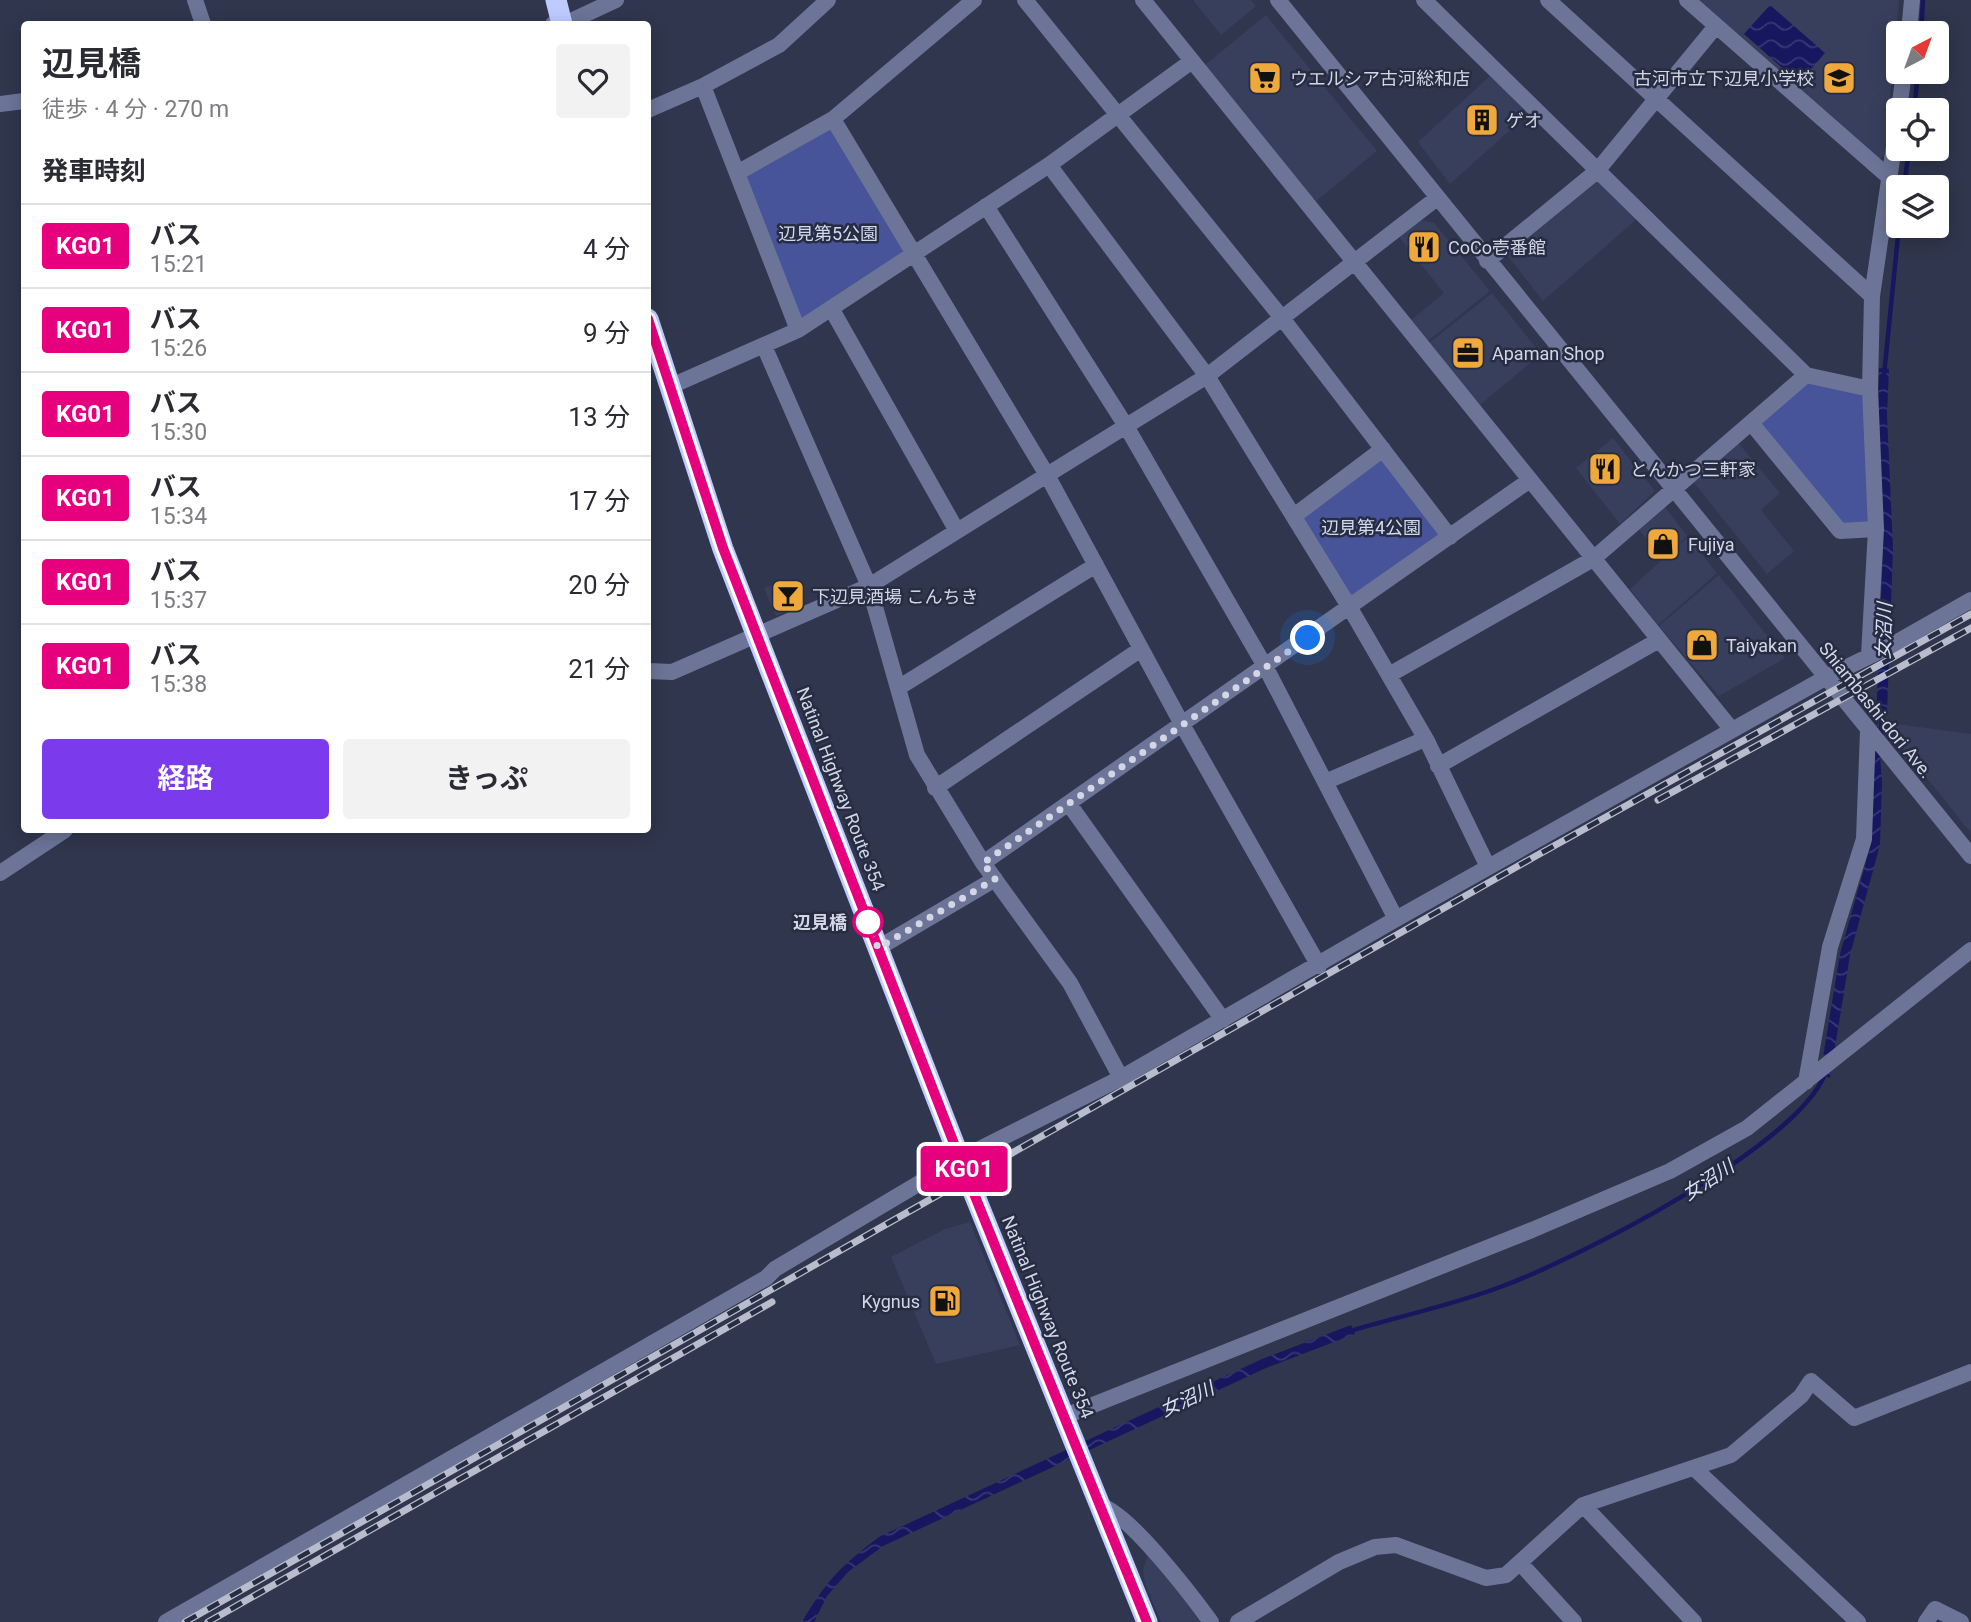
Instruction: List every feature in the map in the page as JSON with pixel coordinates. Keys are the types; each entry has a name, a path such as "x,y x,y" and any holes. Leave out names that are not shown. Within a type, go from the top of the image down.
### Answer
{"highway":[{"path":"556,0 559,21"},
{"name":"Natinal Highway Route 354","path":"651,329 723,548 960,1159 1147,1622"}],"street":[{"path":"195,0 202,21"},
{"path":"566,21 616,0"},
{"path":"651,109 703,86 779,45 828,0"},
{"path":"737,173 833,118 974,0"},
{"path":"1025,0 1282,318 1450,537"},
{"path":"1143,0 1732,730"},
{"path":"1424,0 1806,375 1870,389"},
{"path":"1548,0 1872,296"},
{"path":"1687,0 1887,175"},
{"path":"1910,21 1912,0"},
{"name":"Shiambashi-dori Ave.","path":"1285,3 1487,261 1971,856"},
{"path":"1487,261 1597,171 1716,26"},
{"path":"669,387 798,330 1049,165 1119,117 1192,61"},
{"path":"703,86 798,330"},
{"path":"0,104 21,101"},
{"path":"833,118 1048,475 1183,726 1320,966"},
{"path":"1049,165 1207,376 1389,676 1425,739 1488,867"},
{"path":"651,671 672,673 757,633 869,586 1207,376 1437,198"},
{"path":"1880,650 1870,389 1872,296 1886,204"},
{"path":"986,206 1126,426 1266,668 1396,919"},
{"path":"831,308 957,531"},
{"path":"764,346 869,586 917,755 983,863 1070,983 1121,1078"},
{"path":"1389,676 1593,559 1806,375"},
{"path":"1752,424 1840,531 1876,529"},
{"path":"1294,516 1383,449"},
{"path":"983,863 1266,668 1530,480"},
{"path":"898,688 1096,565"},
{"path":"166,1622 766,1278 775,1269 960,1159 1121,1078 1488,867 1825,678 1971,600"},
{"path":"1438,766 1659,640"},
{"path":"935,788 1141,649"},
{"path":"1811,1078 1830,947 1864,839 1871,734"},
{"path":"1325,782 1425,739"},
{"path":"1069,804 1223,1020"},
{"path":"0,873 60,833"},
{"path":"878,948 995,879"},
{"path":"1063,1417 1532,1230 1670,1171 1747,1128 1971,950"},
{"path":"1238,1622 1339,1562 1375,1546 1396,1545 1486,1578 1506,1575 1583,1505 1731,1455 1801,1396 1811,1381 1854,1418 1971,1372"},
{"path":"1694,1468 1857,1622"},
{"path":"1098,1505 1108,1507 1149,1546 1211,1622"},
{"path":"1583,1505 1694,1622"},
{"path":"1521,1564 1574,1622"},
{"path":"1926,1622 1935,1609 1961,1622"}],"shaded area":[{"path":"1193,0 1251,0 1256,6 1221,35"},
{"name":"古河市立下辺見小学校","path":"1697,0 1899,0 1897,21 1886,21 1886,84 1891,84 1890,98 1886,98 1885,156 1879,159"},
{"path":"1266,15 1377,151 1315,202 1205,65"},
{"path":"1491,75 1528,114 1450,184 1418,142"},
{"path":"1598,179 1637,219 1543,301 1506,254"},
{"path":"1421,220 1434,223 1490,291 1428,341 1411,320 1444,293 1399,237"},
{"path":"1492,293 1541,354 1480,405 1429,343"},
{"path":"1613,438 1655,491 1620,524 1576,468"},
{"path":"1736,440 1780,493 1761,510 1794,551 1767,574 1691,479"},
{"path":"1663,504 1687,536 1674,549 1688,537 1717,573 1658,625 1630,589 1663,559 1637,527"},
{"path":"1719,575 1785,658 1719,696 1659,626"},
{"path":"789,579 801,607 776,616 764,588"},
{"path":"1882,722 1971,734 1971,833"},
{"path":"970,1222 1020,1345 936,1364 891,1257 945,1229"},
{"path":"1149,1552 1206,1622 1161,1622 1145,1584 1143,1570"}],"green space":[{"name":"辺見第5公園","path":"833,119 914,253 798,330 737,173"},
{"path":"1806,375 1870,389 1876,529 1840,531 1752,424"},
{"name":"辺見第4公園","path":"1383,449 1450,537 1350,608 1294,516"}],"water":[{"path":"1770,5 1825,53 1799,83 1744,34"},
{"path":"1879,368 1889,369 1887,414 1893,549 1887,714 1877,714 1882,782 1880,845 1850,955 1830,1078 1820,1075 1840,954 1871,844 1883,550"},
{"path":"1351,1325 1355,1334 1266,1368 883,1546 848,1572 827,1596 814,1622 802,1622 835,1575 879,1537 1262,1359"}],"waterway":[{"name":"女沼川","path":"1922,21 1923,0"},
{"name":"女沼川","path":"1915,98 1917,84"},
{"name":"女沼川","path":"1906,175 1907,161"},
{"name":"女沼川","path":"1884,375 1898,238"},
{"name":"女沼川","path":"1881,738 1882,708"},
{"name":"女沼川","path":"1350,1331 1446,1305 1503,1286 1630,1226 1730,1166 1773,1134 1806,1103 1825,1074"}],"railway":[{"path":"185,1622 1534,857 1971,614"},
{"path":"1658,800 1971,628"},
{"path":"208,1622 772,1302"}],"bus line":[{"name":"KG01","path":"651,329 723,548 960,1159 1147,1622"}],"place":[{"name":"ウエルシア古河総和店","path":"1265,78"},
{"name":"古河市立下辺見小学校","path":"1839,78"},
{"name":"ゲオ","path":"1482,120"},
{"name":"CoCo壱番館","path":"1424,247"},
{"name":"Apaman Shop","path":"1468,353"},
{"name":"とんかつ三軒家","path":"1605,469"},
{"name":"Fujiya","path":"1663,544"},
{"name":"下辺見酒場 こんちき","path":"788,596"},
{"name":"Taiyakan","path":"1702,645"},
{"name":"辺見橋","path":"868,922"},
{"name":"Kygnus","path":"945,1301"}],"route":[{"path":"868,922 878,948 995,879 983,863 1308,638"}]}
